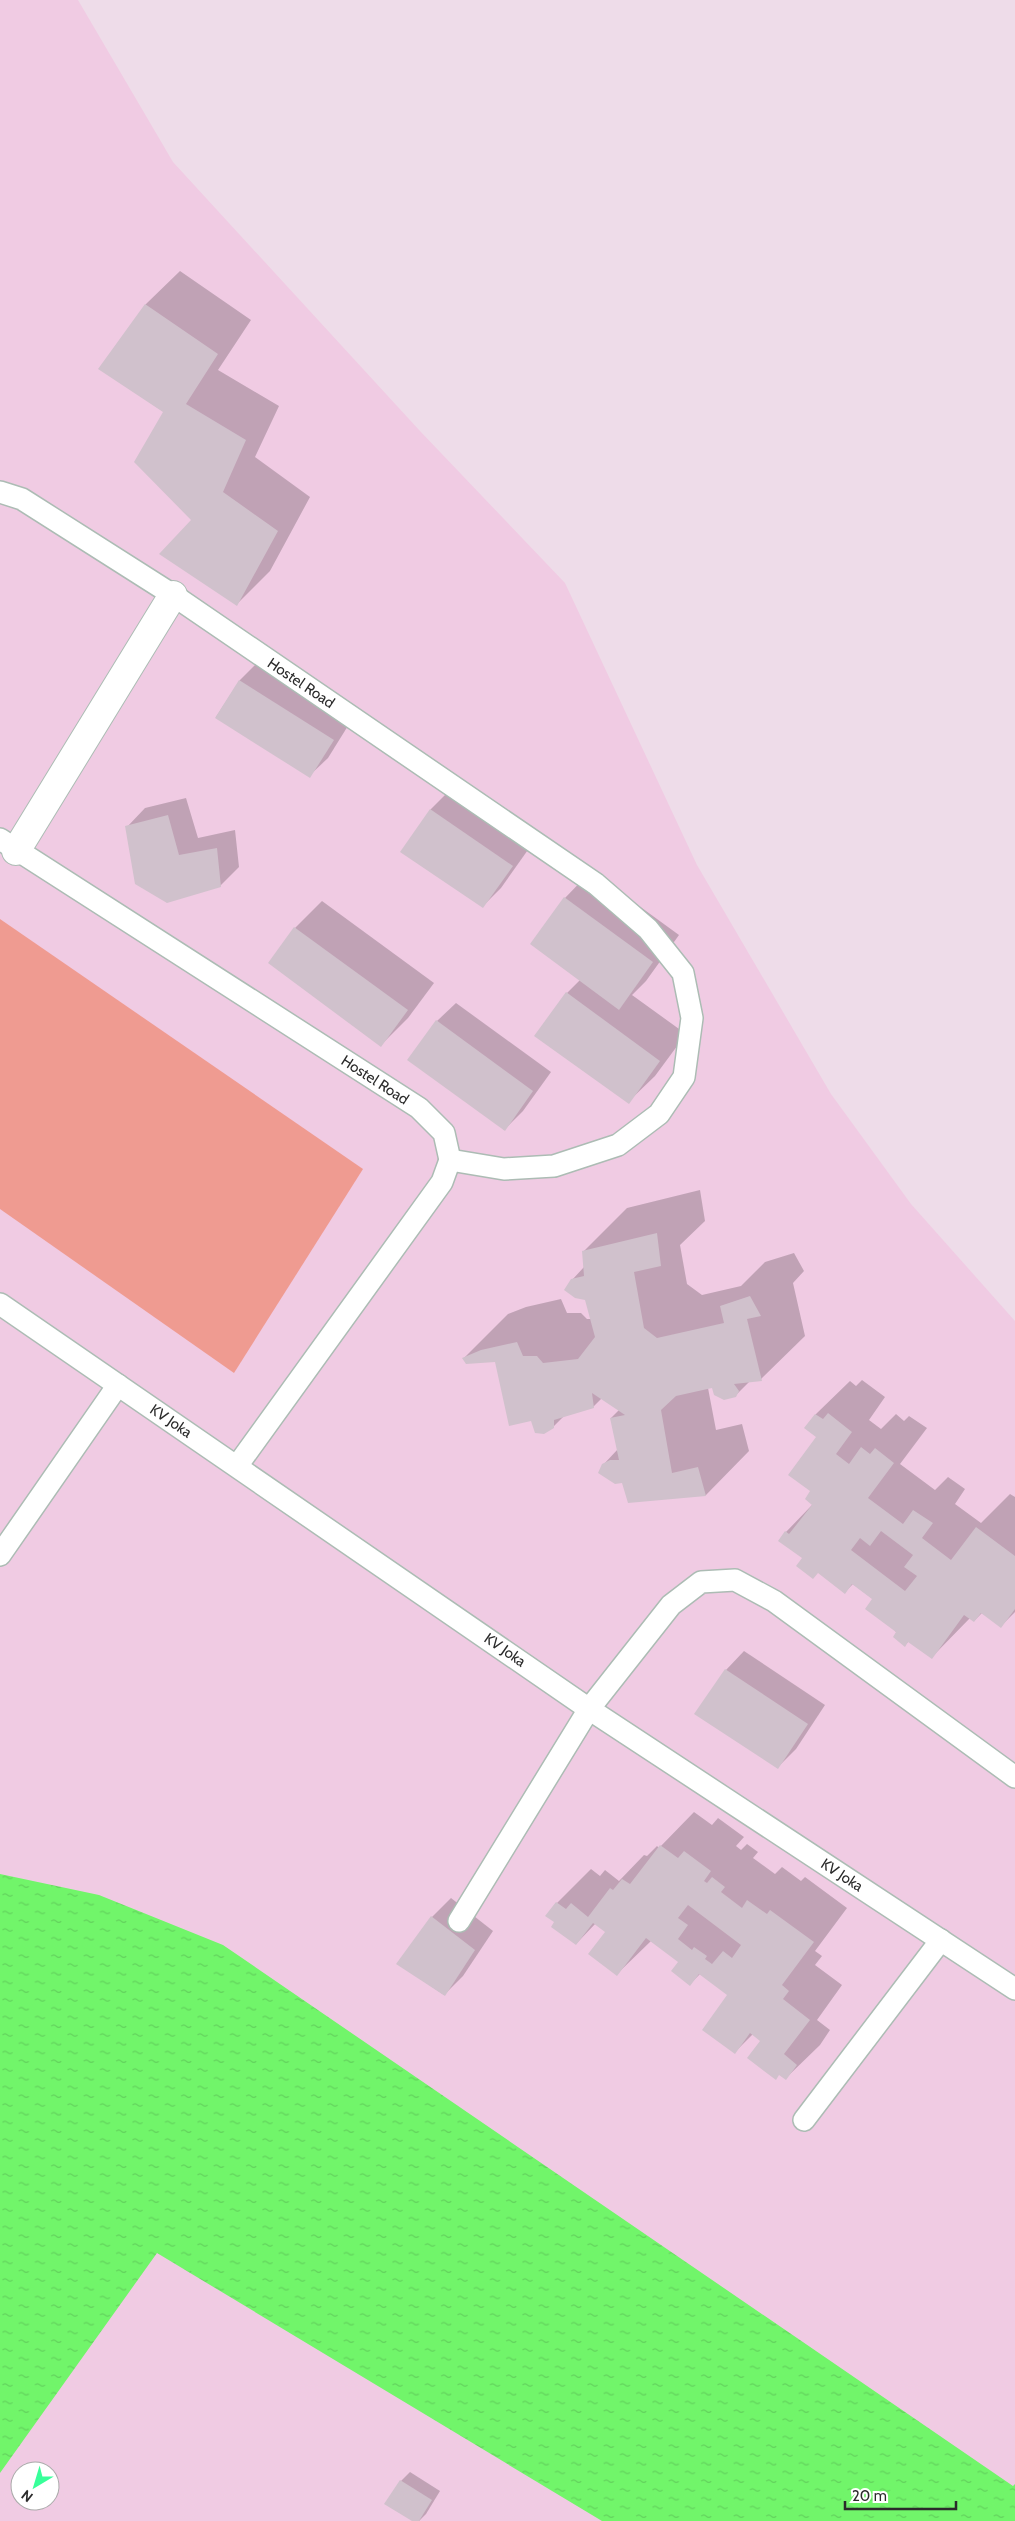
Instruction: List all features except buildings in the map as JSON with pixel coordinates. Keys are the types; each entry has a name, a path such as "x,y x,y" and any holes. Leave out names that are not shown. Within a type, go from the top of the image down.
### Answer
{"street":[{"path":"8,845 173,595"}],"lane":[{"name":"Hostel Road","path":"0,492 22,500 173,595 596,884 648,929 683,973 692,1018 684,1077 659,1114 618,1145 554,1166 504,1169 450,1160 444,1133 419,1108 8,845"},
{"path":"237,1466 442,1182 450,1160"},
{"name":"KV Joka","path":"0,1304 589,1709 1015,1989"},
{"path":"0,1555 118,1385"},
{"path":"459,1921 589,1709 671,1605 701,1582 735,1580 774,1601 1015,1777"},
{"path":"804,2120 941,1940"}],"shaded area":[{"path":"0,0 78,0 173,162 420,431 565,583 697,865 831,1094 911,1204 1015,1321 1015,2521 0,2521"},
{"path":"0,919 363,1169 234,1373 0,1209"}],"water":[{"path":"0,1874 99,1895 223,1945 1013,2486 1015,2484 1015,2521 602,2521 157,2253 0,2473"}]}
